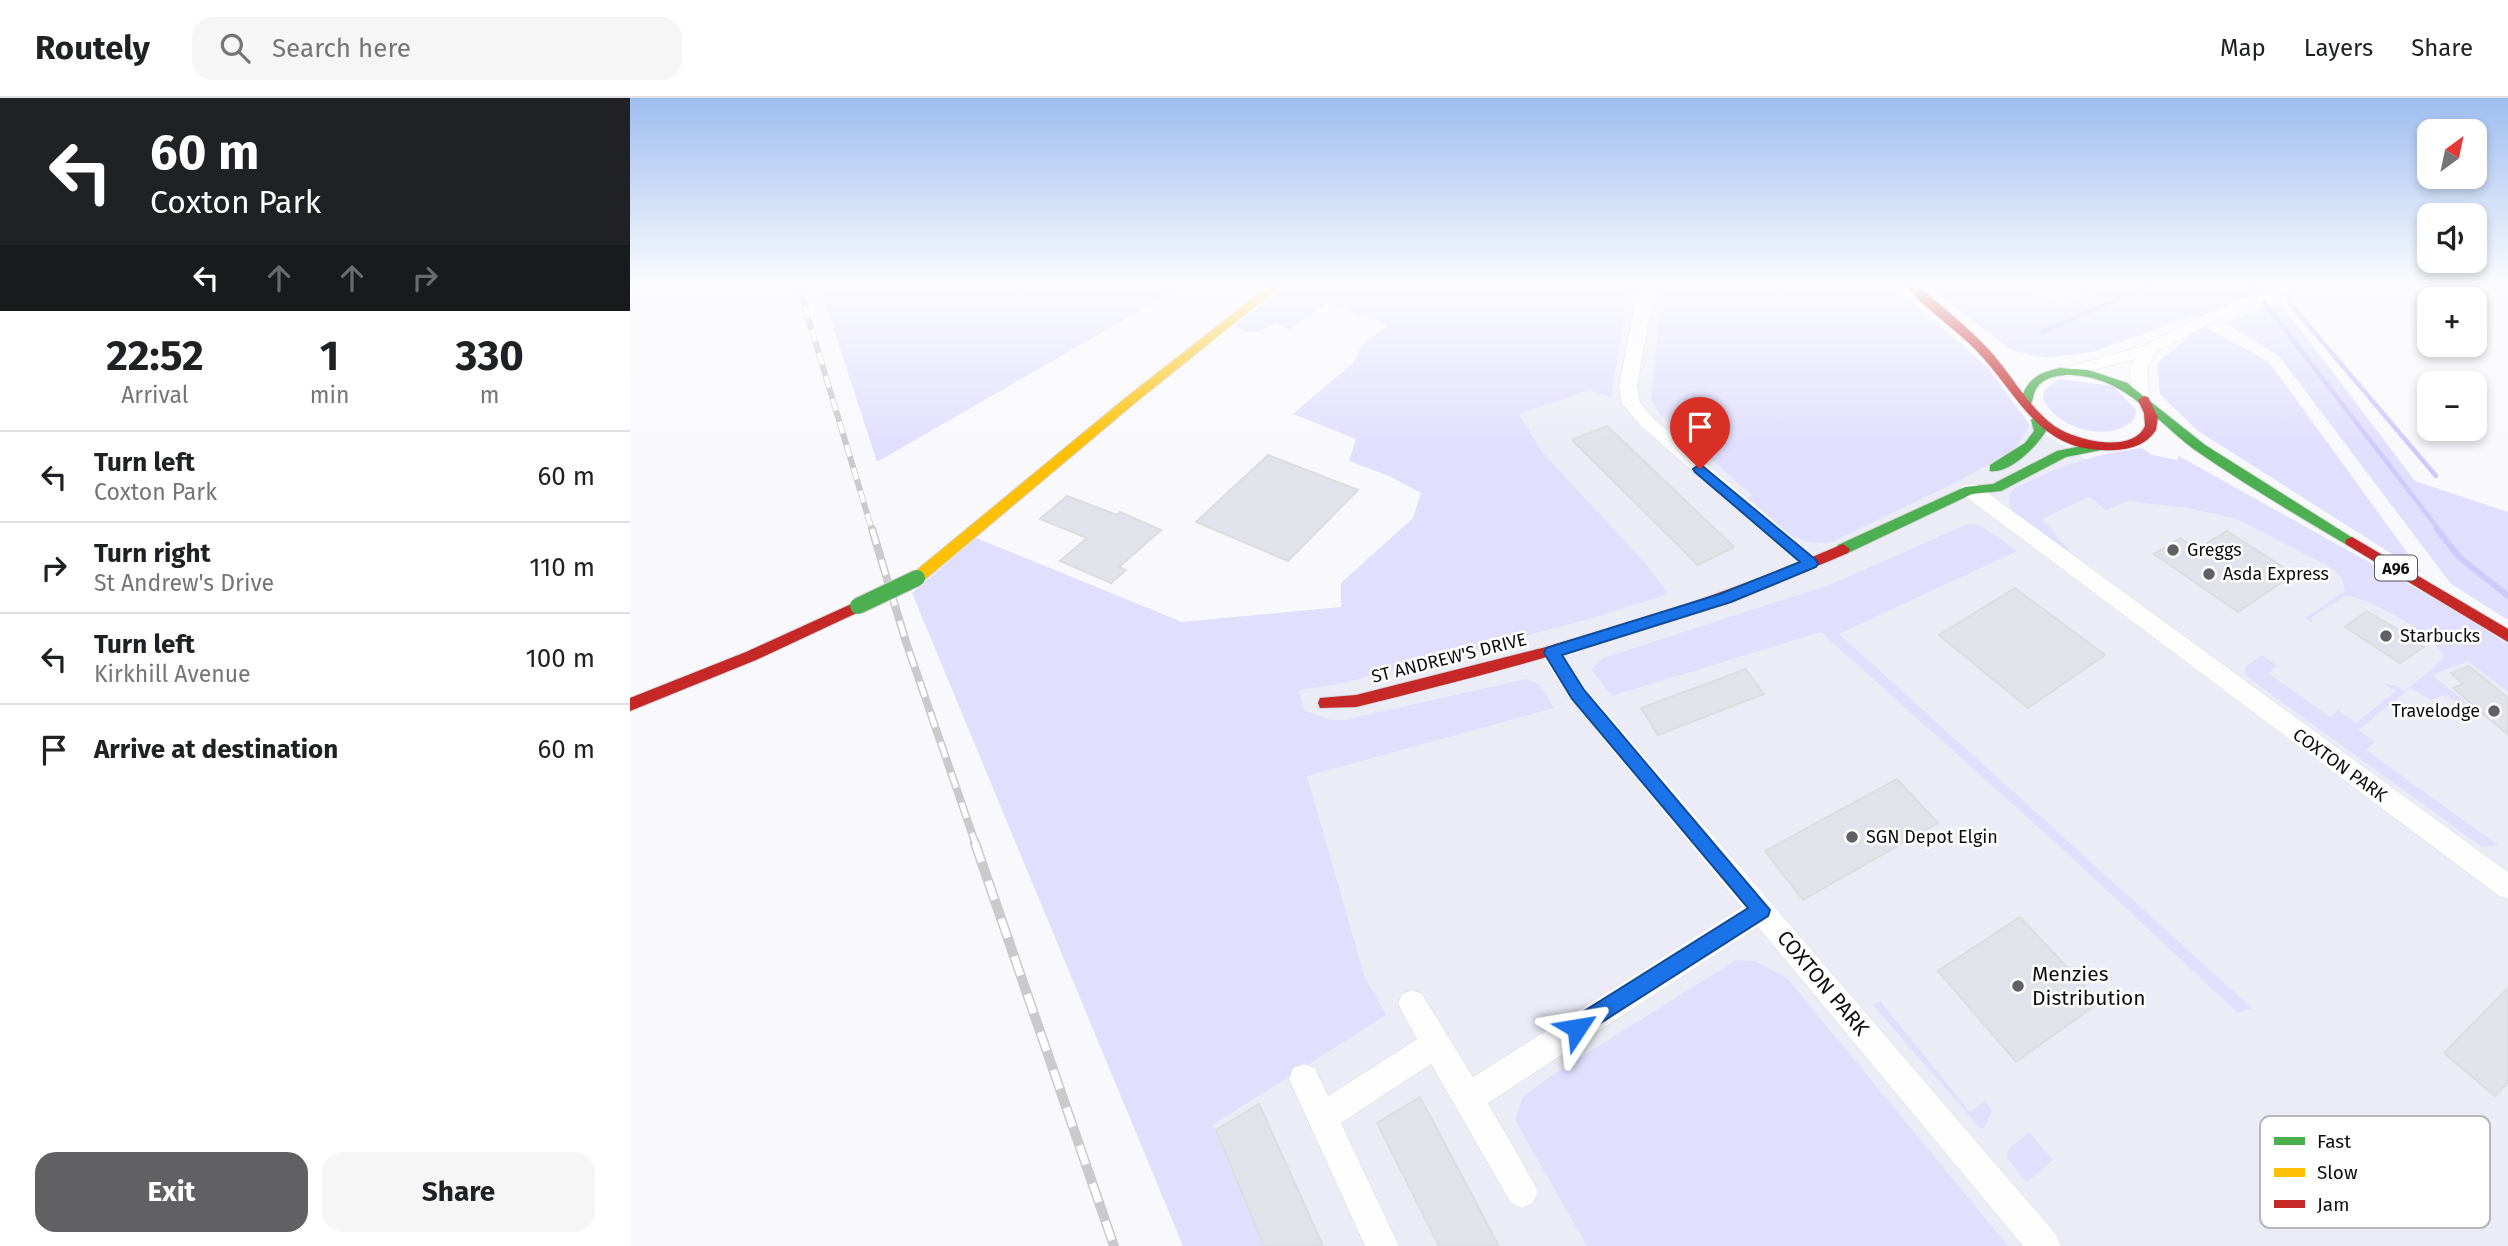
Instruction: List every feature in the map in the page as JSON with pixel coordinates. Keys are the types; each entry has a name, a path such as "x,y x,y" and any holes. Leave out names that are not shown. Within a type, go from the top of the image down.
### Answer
{"main road":[{"path":"630,705 751,656 916,578 1101,424 1210,338"},
{"path":"1967,338 2002,371 2037,420 2060,436 2101,446"},
{"path":"1983,338 2010,356"},
{"name":"A96","path":"2036,365 2107,378 2142,399 2166,423 2283,501 2508,636"},
{"path":"2026,403 2027,390 2034,381 2047,375 2065,372"},
{"path":"2137,441 2148,434 2153,424 2151,412 2142,399"},
{"name":"ST ANDREW'S DRIVE","path":"1970,491 1981,477 2030,446 2039,431 2037,420"},
{"name":"ST ANDREW'S DRIVE","path":"1326,703 1356,701 1551,653 1726,598 1811,564 1970,491 1996,488 2062,454 2101,446 2121,446 2137,441 2158,445"},
{"name":"A96","path":"2177,451 2283,501"}],"street":[{"path":"1637,338 1628,386 1631,404 1647,422 1811,564"},
{"path":"2065,372 2149,350 2172,338"},
{"path":"2142,399 2139,366 2149,350"},
{"name":"COXTON PARK","path":"1970,491 2508,887"},
{"name":"COXTON PARK","path":"1551,653 1578,694 2044,1246"},
{"path":"1468,1098 1761,910"},
{"path":"1412,1004 1522,1192"},
{"path":"1322,1117 1436,1044"},
{"path":"1304,1079 1382,1246"}],"shaded area":[{"path":"836,338 1093,338 877,462"},
{"path":"1372,338 1621,338 1611,398 1590,390 1519,414 1542,452 1647,565 1668,594 1593,618 1339,684 1299,690 1304,711 1332,720 1344,720 1526,679 1539,684 1554,708 1307,776 1364,975 1386,1015 1213,1125 1264,1246 1183,1246 912,593 976,538 1182,622 1341,607 1341,583 1413,518 1421,493 1389,476 1349,461 1356,439 1293,414 1353,363 1362,345"},
{"path":"1431,338 1945,338 2030,425 2095,465 2152,455 2177,460 2179,456 2508,644 2508,1246 1183,1246 976,538 1182,622 1391,603 1422,551"},
{"path":"1657,338 1954,338 1988,368 2030,425 2015,449 1959,481 1832,542 1819,543 1795,537 1775,524 1746,499 1752,495 1661,415 1651,399"},
{"path":"1995,338 2132,338 2093,352 2045,358 2011,350"},
{"path":"2189,338 2224,338 2269,362 2422,573 2198,431 2160,394 2157,363"},
{"path":"2249,338 2307,338 2415,481 2508,512 2508,620 2451,584 2279,356"},
{"path":"2059,379 2113,386 2136,410 2135,418 2113,431 2085,430 2071,425 2049,409 2043,398 2044,390"},
{"path":"2142,448 2152,455 2177,460 2179,456 2442,603 2508,644 2508,692 2468,661 2432,675 2469,705 2461,708 2446,695 2431,700 2411,688 2358,730 2375,742 2366,750 2498,845 2482,847 2246,676 2245,667 2262,655 2277,666 2268,673 2330,717 2339,710 2356,723 2396,691 2383,684 2394,685 2404,691 2444,657 2429,638 2400,618 2355,598 2345,596 2312,617 2312,623 2305,618 2345,591 2342,578 2332,568 2237,519 2188,508 2128,501 2106,510 2089,497 2042,519 2068,549 2062,552 2020,521 2010,505 2009,495 2015,488 2047,473 2107,454"},
{"path":"1974,524 1986,529 2017,551 1839,634 2252,1008 2238,1013 2066,852 1821,632 1612,696 1591,669 1603,658 1832,584 1965,525"},
{"path":"1736,960 1755,961 1787,978 2008,1246 1587,1246 1515,1120 1523,1097 1551,1076"},
{"path":"1880,1001 1970,1112 1985,1101 1992,1111 1984,1128 1980,1128 1873,1005"},
{"path":"2029,1132 2053,1160 2027,1182 2007,1158 2009,1149"}],"building":[{"path":"1607,426 1734,547 1698,565 1572,440"},
{"path":"1268,455 1358,490 1288,561 1196,522"},
{"path":"1067,496 1117,515 1120,512 1161,530 1119,567 1126,570 1111,583 1060,561 1087,538 1040,519"},
{"path":"2227,531 2294,574 2238,612 2154,554 2180,538 2197,549"},
{"path":"2015,588 2105,655 2028,708 1939,635"},
{"name":"Starbucks","path":"2367,611 2424,647 2400,663 2345,627"},
{"name":"Travelodge","path":"2469,666 2508,698 2508,735 2453,688 2463,684 2451,673"},
{"path":"1746,669 1764,694 1658,735 1641,708"},
{"name":"SGN Depot Elgin","path":"1897,779 1938,823 1803,900 1765,851"},
{"name":"Menzies Distribution","path":"2020,917 2100,1002 2016,1062 1938,971"},
{"path":"2508,988 2508,1082 2495,1096 2444,1053"},
{"path":"1420,1097 1499,1246 1439,1246 1377,1123"},
{"path":"1259,1104 1323,1246 1264,1246 1216,1130"}],"waterway":[{"path":"2291,338 2439,530"},
{"path":"2319,338 2436,476"},
{"path":"2437,529 2459,557 2508,596"}],"railway":[{"path":"814,338 872,530"},
{"path":"872,529 906,642 976,845"},
{"path":"975,843 1114,1246"}],"traffic: fast":[{"path":"2026,403 2029,390 2037,380 2047,374 2088,373 2123,385 2172,427 2222,462 2352,542"},
{"path":"1995,468 2030,446 2040,431 2037,420"},
{"path":"1843,549 1970,490 1996,488 2062,454 2101,446"},
{"path":"858,606 917,578"}],"traffic: slow":[{"path":"917,578 1210,338"}],"traffic: jam":[{"path":"1969,338 1999,369 2035,416 2064,438 2084,444 2107,446 2139,440 2152,426 2144,400"},
{"path":"2352,542 2508,636"},
{"path":"1326,703 1356,701 1603,637 1725,597 1843,549"},
{"path":"630,705 751,656 858,606"}],"place":[{"name":"Greggs","path":"2173,550"},
{"name":"Asda Express","path":"2209,574"},
{"name":"Starbucks","path":"2386,636"},
{"name":"Travelodge","path":"2494,711"},
{"name":"SGN Depot Elgin","path":"1852,837"},
{"name":"Menzies Distribution","path":"2018,986"}],"route":[{"path":"1577,1028 1761,910 1578,694 1551,653 1726,598 1811,564 1700,469"}]}
